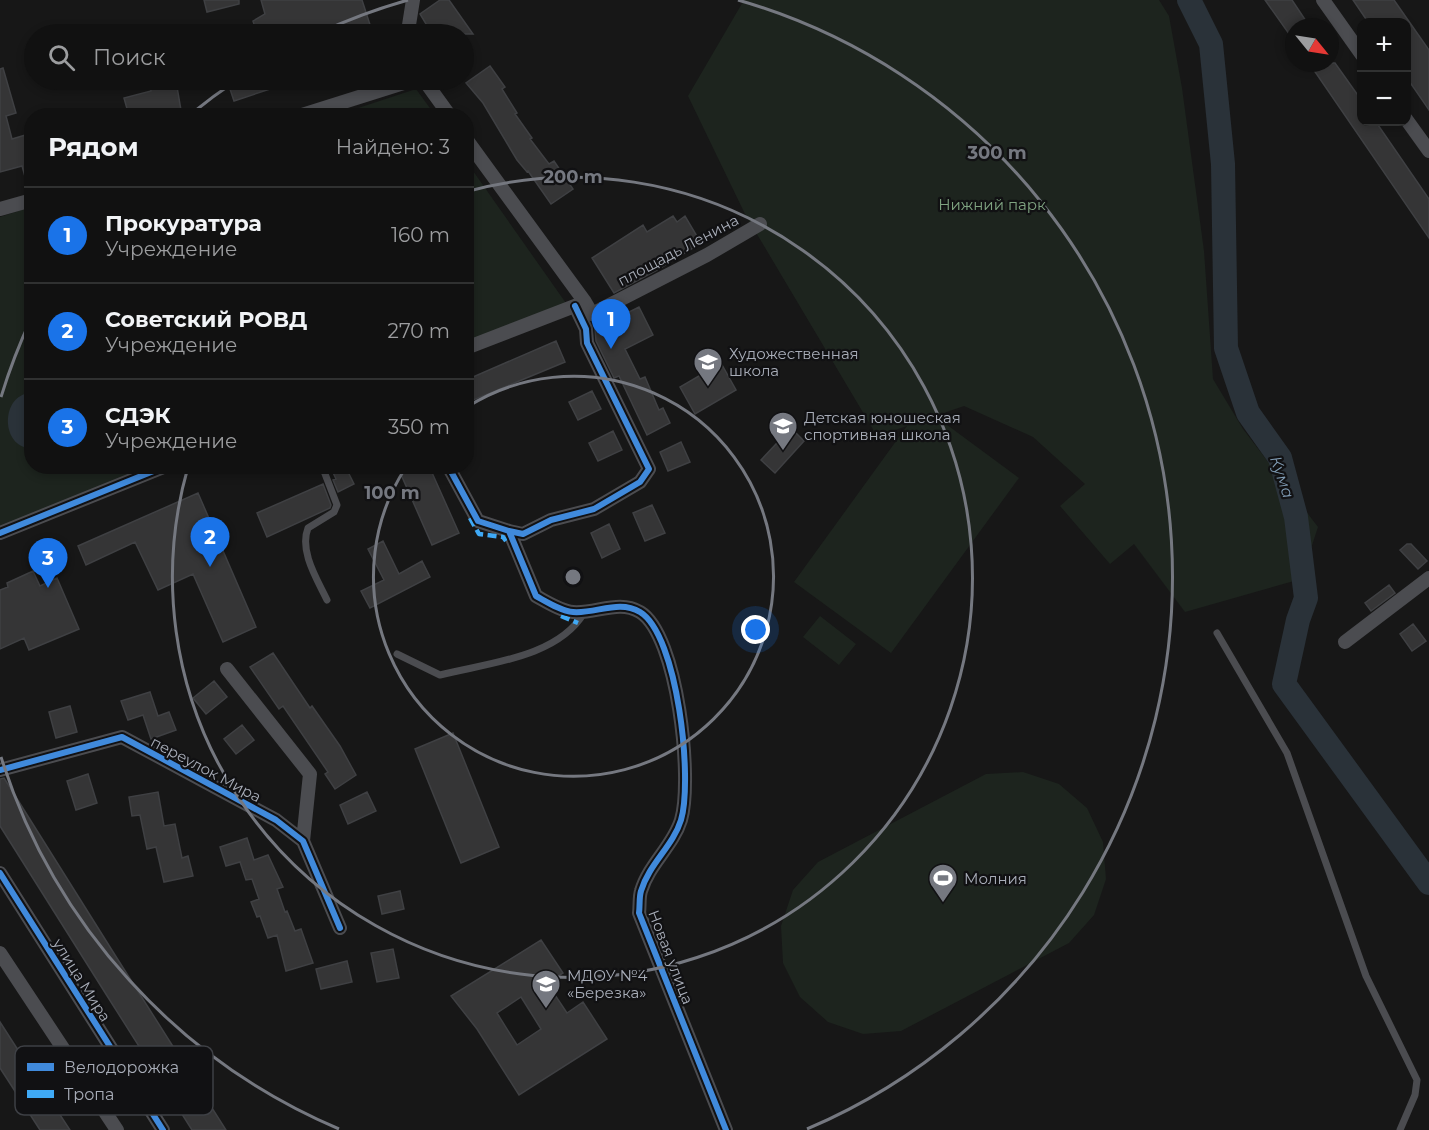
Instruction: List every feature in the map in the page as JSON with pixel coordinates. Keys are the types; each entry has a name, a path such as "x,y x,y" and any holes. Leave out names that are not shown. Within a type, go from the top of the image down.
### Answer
{"street":[{"path":"410,24 413,0"},
{"path":"1323,0 1357,48"},
{"path":"324,108 381,90"},
{"path":"431,90 444,108"},
{"path":"1411,125 1429,151"},
{"path":"452,474 478,521 523,534 551,520 594,510 640,482 649,469 587,343 580,304 474,151"},
{"path":"0,209 24,202"},
{"name":"площадь Ленина","path":"580,304 592,314 707,255 760,224"},
{"path":"474,345 580,304"},
{"path":"0,533 146,474"},
{"name":"Новая улица","path":"509,531 536,596 573,612 621,606 640,612 655,626 673,669 686,777 686,802 681,823 640,891 639,913 726,1130"},
{"path":"1345,642 1429,578"},
{"name":"переулок Мира","path":"227,669 310,774 303,841 340,928"},
{"name":"переулок Мира","path":"0,770 122,737 276,820 303,841"},
{"name":"улица Мира","path":"0,873 110,1046"},
{"path":"0,953 61,1046"},
{"path":"107,1115 117,1130"},
{"name":"улица Мира","path":"153,1115 163,1130"}],"lane":[{"path":"325,474 337,505 334,512 308,528 305,542 312,568 327,600"},
{"path":"397,654 440,675 539,648 571,630 586,611"},
{"path":"1217,633 1287,753 1366,976 1417,1080 1415,1095 1400,1130"}],"green space":[{"name":"Нижний парк","path":"744,0 1159,0 1169,16 1182,88 1204,251 1213,379 1243,429 1318,527 1301,579 1185,612 1134,544 1110,564 1060,506 1085,484 1033,437 964,406 935,416 1019,478 891,653 794,582 907,426 877,436 745,214 688,96"},
{"path":"417,90 430,108 358,108"},
{"path":"474,172 568,306 474,342"},
{"path":"24,209 24,474 141,474 0,529 0,217"},
{"path":"820,616 856,644 839,665 803,637"},
{"name":"Молния","path":"1023,772 1059,784 1087,808 1103,842 1106,879 1094,915 1069,943 901,1031 863,1034 828,1022 800,997 783,963 781,926 793,890 818,862 986,774"}],"shaded area":[{"path":"24,395 24,447 14,440 9,431 8,421 9,411"}],"building":[{"path":"204,0 239,0 239,4 207,12"},
{"path":"261,0 362,0 370,24 254,24 253,21 265,14"},
{"path":"440,0 449,0 466,24 426,24 420,14"},
{"path":"1265,0 1292,0 1304,18 1285,18 1285,28"},
{"path":"1353,0 1394,0 1407,18 1365,18"},
{"path":"1411,24 1429,50 1429,110 1411,84"},
{"path":"490,66 505,87 502,89 517,113 515,114 532,138 530,139 549,164 554,161 573,189 551,204 528,171 517,160 483,103 472,90 474,90 474,77"},
{"path":"3,68 16,113 6,116 12,139 24,135 24,173 22,166 0,172 0,69"},
{"path":"1339,69 1357,94 1357,126 1379,126 1429,199 1429,238 1315,72 1339,72"},
{"path":"178,90 181,108 127,108 124,98 151,91"},
{"path":"230,90 267,90 234,101"},
{"path":"673,216 677,222 685,216 701,243 614,293 592,258 643,225 647,232"},
{"path":"639,307 653,335 625,349 640,379 645,377 659,410 663,408 670,423 647,435 619,376 614,378 596,341 595,329"},
{"path":"556,341 565,362 474,400 474,377"},
{"name":"Художественная школа","path":"721,363 736,390 695,414 680,387"},
{"path":"592,391 601,409 578,420 569,402"},
{"name":"Детская юношеская спортивная школа","path":"791,428 804,441 775,473 761,460"},
{"path":"613,431 622,450 598,461 589,443"},
{"path":"681,442 690,462 668,471 660,452"},
{"path":"334,474 349,474 354,484 338,492 333,480 336,479"},
{"path":"401,474 433,474 459,533 432,545"},
{"path":"323,484 330,508 267,537 257,513"},
{"path":"198,493 256,627 223,642 193,574 158,590 135,542 86,565 78,546"},
{"path":"652,505 665,533 645,541 633,513"},
{"path":"609,524 620,549 602,558 591,533"},
{"path":"383,541 399,574 422,561 430,577 370,608 361,591 384,580 368,549"},
{"path":"1407,544 1411,544 1427,561 1418,569 1400,550"},
{"path":"33,571 40,586 57,578 79,629 29,650 24,638 0,649 0,590 8,587 7,583"},
{"path":"1389,585 1395,593 1371,611 1365,603"},
{"path":"1413,624 1426,641 1412,651 1400,634"},
{"path":"273,653 310,708 312,706 340,746 356,775 335,789 325,774 328,772 283,706 279,709 250,667"},
{"path":"214,681 227,697 206,714 193,698"},
{"path":"150,692 158,716 169,712 176,730 151,739 143,715 128,720 121,701"},
{"path":"70,706 77,732 56,738 49,712"},
{"path":"242,725 254,740 236,754 224,739"},
{"path":"453,733 499,847 461,863 415,749"},
{"path":"88,774 97,803 76,810 67,781"},
{"path":"4,778 173,1046 139,1046 0,826 0,779"},
{"path":"158,792 164,826 175,824 182,858 188,856 193,876 164,882 156,847 147,849 140,815 132,816 129,797"},
{"path":"367,792 376,811 348,824 340,805"},
{"path":"247,838 254,860 268,855 283,887 277,889 285,912 287,911 295,931 301,929 313,963 286,971 277,935 268,938 260,916 257,917 251,902 259,899 252,879 246,880 240,862 226,866 220,847"},
{"path":"400,891 404,909 382,914 378,896"},
{"path":"541,940 563,973 547,983 567,1013 583,1002 607,1039 519,1095 477,1029 451,996","holes":["521,997 541,1029 517,1045 497,1013"]},
{"path":"393,949 399,978 377,982 371,953"},
{"path":"347,961 352,982 321,989 316,969"},
{"path":"0,1022 16,1046 15,1091 0,1068"},
{"path":"213,1110 226,1130 192,1130 183,1115 213,1115"},
{"path":"30,1115 60,1115 70,1130 40,1130"}],"waterway":[{"name":"Кума","path":"1189,0 1211,44 1223,164 1226,348 1248,413 1280,458 1296,517 1306,598 1298,620 1284,684 1429,883"}],"marked path":[{"path":"470,518 479,534 503,537 506,541"},
{"path":"561,616 578,623"}],"cycle path":[{"path":"509,531 523,534 551,520 594,509 640,482 649,469 587,343 586,329 575,306"},
{"path":"0,533 146,474"},
{"path":"452,474 478,521 509,531 536,596 559,608 573,612 616,607 632,608 640,612 653,626 664,649 673,677 679,710 685,774 684,801 677,829 650,872 640,893 639,913 726,1130"},
{"path":"0,770 122,737 276,820 303,841 340,928"},
{"path":"0,873 110,1046"},
{"path":"153,1115 163,1130"}],"place":[{"name":"Прокуратура","path":"611,349"},
{"name":"Художественная школа","path":"708,388"},
{"name":"Детская юношеская спортивная школа","path":"783,452"},
{"name":"Советский РОВД","path":"210,567"},
{"name":"СДЭК","path":"48,588"},
{"name":"Молния","path":"943,904"},
{"name":"МДОУ №4 «Березка»","path":"546,1010"}]}
